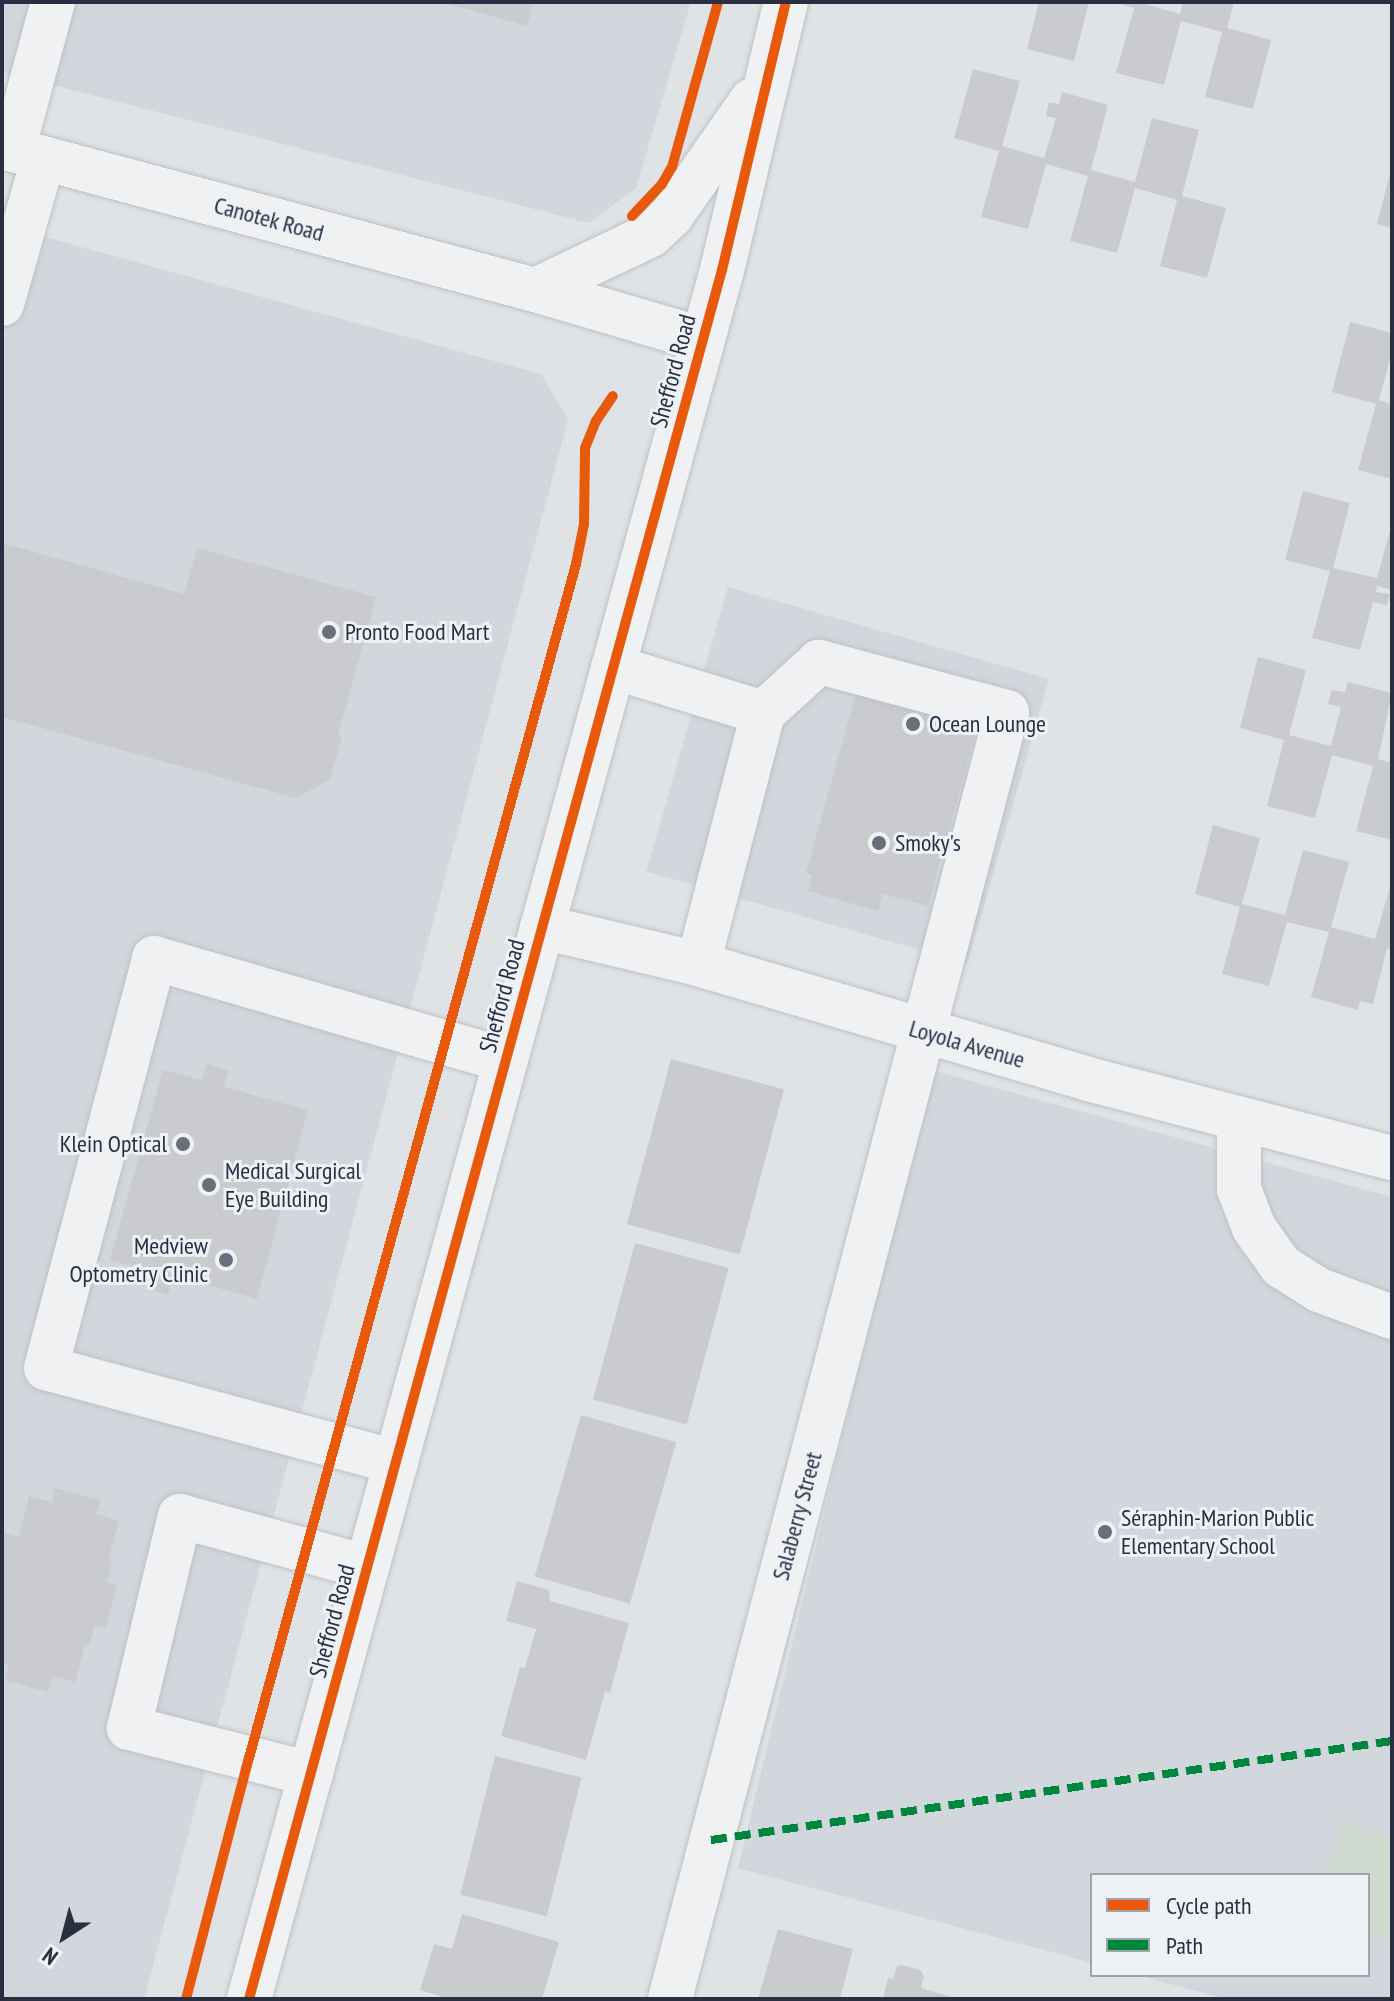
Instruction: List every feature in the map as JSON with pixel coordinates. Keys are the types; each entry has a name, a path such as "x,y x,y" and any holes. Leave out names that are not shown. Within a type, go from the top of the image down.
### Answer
{"street":[{"path":"2,304 19,152 53,2"},
{"name":"Shefford Road","path":"249,1999 702,339 786,2"},
{"path":"535,290 651,235 671,216 765,82"},
{"name":"Canotek Road","path":"19,152 535,290 702,339"},
{"name":"Salaberry Street","path":"670,1999 1007,712 819,662 763,713"},
{"path":"613,667 763,713 698,964"},
{"name":"Loyola Avenue","path":"542,927 698,964 923,1032 1392,1158"},
{"path":"396,1462 46,1368 154,958 506,1060"},
{"path":"1239,1119 1239,1189 1254,1228 1281,1266 1319,1290 1392,1317"},
{"path":"311,1774 129,1728 180,1516 367,1567"}],"shaded area":[{"path":"2,2 691,2 636,188 589,223 2,72"},
{"path":"2,225 541,374 568,420 144,1999 2,1999"},
{"path":"728,587 1049,679 967,964 646,872"},
{"name":"Séraphin-Marion Public Elementary School","path":"931,1070 1392,1197 1392,1999 1226,1999 1144,1977 1370,1977 1370,1873 1090,1873 1090,1962 738,1868"},
{"path":"1342,1821 1392,1838 1392,1942 1370,1935 1370,1873 1324,1873"}],"building":[{"path":"441,2 533,2 527,26"},
{"path":"1039,2 1089,2 1074,61 1027,49"},
{"path":"1114,2 1139,2 1180,14 1183,2 1234,2 1227,28 1271,40 1253,109 1205,97 1222,32 1181,21 1164,85 1116,73 1134,8"},
{"path":"973,69 1020,81 1002,146 1044,158 1056,118 1046,116 1049,102 1059,104 1062,92 1108,105 1091,170 1135,182 1152,118 1199,130 1182,196 1226,208 1207,278 1160,266 1177,200 1135,188 1117,253 1070,241 1088,176 1046,164 1028,229 981,217 999,151 954,138"},
{"path":"1392,169 1392,228 1377,224"},
{"path":"1350,322 1392,333 1392,352 1379,400 1392,404 1392,479 1358,470 1376,404 1332,392"},
{"path":"1303,491 1350,503 1333,568 1377,578 1392,523 1392,590 1377,586 1376,592 1390,594 1387,605 1373,602 1360,650 1312,638 1330,571 1285,560"},
{"path":"2,543 184,594 197,548 376,597 338,735 342,736 330,780 296,798 2,717"},
{"path":"1258,657 1306,670 1289,735 1331,746 1341,707 1328,704 1332,690 1345,692 1348,682 1392,693 1378,759 1392,763 1392,840 1356,831 1373,766 1332,755 1315,818 1267,806 1284,740 1240,728"},
{"path":"859,682 980,716 928,906 883,894 878,911 808,891 812,875 806,873"},
{"path":"1213,825 1260,838 1242,904 1285,915 1303,850 1349,862 1331,927 1375,939 1392,880 1392,950 1387,948 1373,1004 1360,1001 1358,1010 1311,997 1329,932 1287,922 1269,986 1222,974 1240,907 1195,894"},
{"path":"671,1059 784,1089 740,1254 627,1224"},
{"name":"Medical Surgical Eye Building","path":"207,1064 229,1071 224,1087 308,1110 257,1299 173,1275 168,1295 146,1288 150,1271 110,1260 163,1070 202,1080"},
{"path":"635,1243 729,1268 687,1425 593,1399"},
{"path":"581,1415 676,1442 630,1604 535,1576"},
{"path":"55,1488 100,1500 96,1514 119,1521 108,1561 112,1561 107,1582 117,1585 106,1628 95,1625 89,1646 85,1645 75,1682 52,1676 48,1692 5,1680 9,1665 2,1663 2,1543 4,1533 19,1537 29,1496 52,1502"},
{"path":"517,1581 549,1590 550,1601 629,1623 610,1693 605,1692 586,1760 501,1736 520,1667 525,1668 536,1629 506,1621"},
{"path":"495,1756 581,1778 547,1916 460,1895"},
{"path":"462,1914 559,1942 542,1999 439,1999 440,1996 420,1990 434,1944 452,1949"},
{"path":"778,1929 853,1949 840,1999 758,1999"},
{"path":"902,1965 920,1970 924,1976 921,1988 958,1999 883,1999 888,1978 893,1979 897,1967"}],"marked path":[{"path":"711,1840 1392,1741"}],"cycle path":[{"path":"632,216 662,184 672,167 718,2"},
{"path":"249,1999 722,270 786,2"},
{"path":"186,1999 249,1758 576,564 584,524 585,448 596,421 613,396"}],"place":[{"name":"Pronto Food Mart","path":"329,632"},
{"name":"Ocean Lounge","path":"913,724"},
{"name":"Smoky's","path":"879,843"},
{"name":"Klein Optical","path":"183,1144"},
{"name":"Medical Surgical Eye Building","path":"209,1185"},
{"name":"Medview Optometry Clinic","path":"226,1260"},
{"name":"Séraphin-Marion Public Elementary School","path":"1105,1532"}]}
